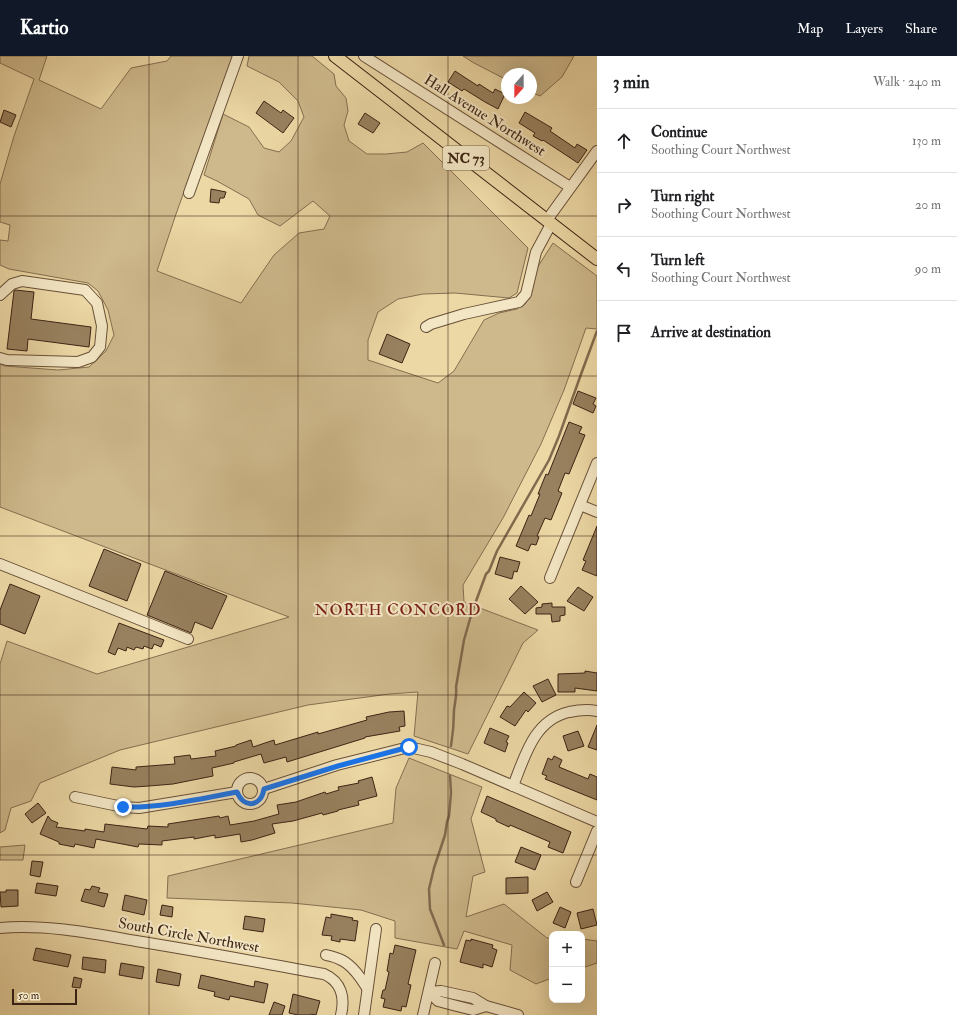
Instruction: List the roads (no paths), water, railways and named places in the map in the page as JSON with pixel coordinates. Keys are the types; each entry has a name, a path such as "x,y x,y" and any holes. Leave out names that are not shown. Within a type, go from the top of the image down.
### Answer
{"main road":[{"name":"NC 73","path":"335,56 597,259"}],"street":[{"path":"189,194 238,56"},
{"name":"Hall Avenue Northwest","path":"364,56 570,187"},
{"path":"426,327 431,324 464,314 519,302 526,294 536,252 549,222 570,187 597,151"},
{"path":"0,295 12,284 22,281 85,290 97,303 102,326 100,347 92,357 78,362 8,360 0,358"},
{"path":"550,578 597,463"},
{"path":"580,505 597,512"},
{"path":"0,564 188,640"},
{"path":"513,786 533,738 544,724 560,714 581,709 597,711"},
{"path":"264,789 338,766 409,747 431,752 462,764 597,822"},
{"path":"249,778 256,778 264,789 263,796 252,804 245,803 240,799 237,792 238,786 242,780 249,778"},
{"path":"75,797 123,807 139,808 237,792"},
{"path":"576,882 597,831"},
{"name":"South Circle Northwest","path":"0,928 21,926 41,927 101,935 324,974 331,977 341,988 343,998 341,1015"},
{"path":"364,1015 376,929"},
{"path":"326,955 340,959 349,966 367,988"},
{"path":"424,1015 435,963"},
{"path":"429,992 438,1001 453,1005 473,1010 486,1006 518,1015"}],"waterway":[{"path":"451,746 456,687 464,640 472,612 486,574 489,571 497,551 549,460 597,331"},
{"path":"444,945 430,909 429,889 449,816 451,793 450,776"}],"district":[{"name":"NORTH CONCORD","path":"398,609"}]}
